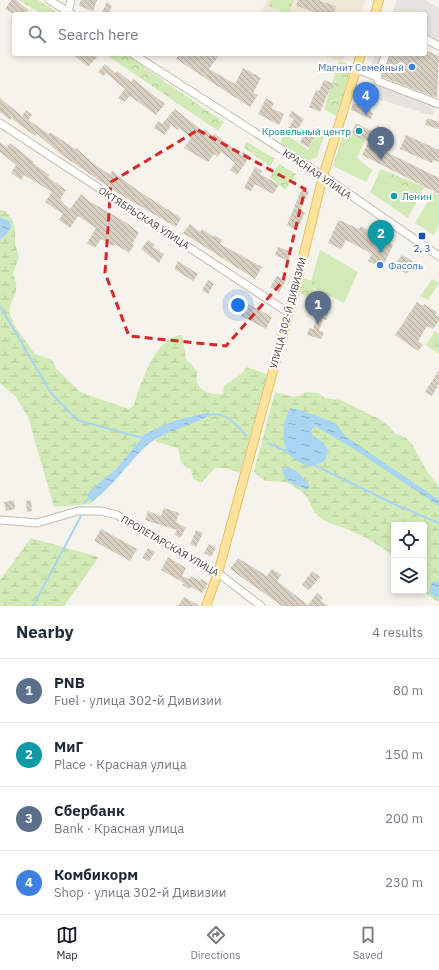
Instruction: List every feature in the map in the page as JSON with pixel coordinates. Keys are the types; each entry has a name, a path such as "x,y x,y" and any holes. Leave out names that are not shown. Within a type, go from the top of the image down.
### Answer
{"main road":[{"path":"376,12 379,0"},
{"name":"УЛИЦА 302-Й ДИВИЗИИ","path":"206,606 218,573 289,313 323,176 360,56"}],"street":[{"path":"49,0 68,12"},
{"path":"70,12 71,0"},
{"path":"427,41 439,46"},
{"name":"КРАСНАЯ УЛИЦА","path":"136,56 323,176 344,193 439,256"},
{"path":"377,77 385,56"},
{"path":"356,69 377,77 378,81 439,104"},
{"name":"ОКТЯБРЬСКАЯ УЛИЦА","path":"0,123 289,313"},
{"name":"ПРОЛЕТАРСКАЯ УЛИЦА","path":"0,520 37,523 78,511 101,511 117,515 218,573 262,606"}],"highlighted area":[{"path":"198,130 305,189 283,281 226,346 129,336 105,273 111,182"}],"shaded area":[{"path":"267,0 366,0 361,12 261,12"},
{"path":"397,0 425,0 439,8 439,41 427,35 427,12 393,12"},
{"path":"325,56 344,56 342,62"},
{"path":"374,56 382,56 377,71 370,69"},
{"path":"379,83 437,102 433,116 375,98"}],"green space":[{"path":"19,0 38,0 57,12 39,12"},
{"path":"271,0 294,0 289,12 283,12 268,6"},
{"path":"108,56 128,56 224,122 218,131"},
{"path":"339,61 353,66 336,116 324,109"},
{"path":"318,128 325,132 317,157 309,161 280,143 284,133 308,150"},
{"path":"344,131 365,140 357,158 372,170 366,182 333,166"},
{"path":"247,142 275,159 270,166 244,148"},
{"path":"279,164 296,174 285,190 270,177"},
{"path":"380,169 425,187 419,194 378,175"},
{"path":"378,175 420,195 408,218 370,192"},
{"path":"434,192 439,195 439,224 434,235 415,223"},
{"path":"0,210 5,211 12,219 15,229 15,244 19,257 13,273 16,280 16,292 10,309 12,319 35,354 52,360 57,369 80,392 129,409 134,405 140,385 150,362 157,352 164,343 173,337 182,335 186,360 196,370 197,380 204,391 215,394 223,394 224,386 241,374 247,367 267,374 240,473 225,468 215,468 201,483 193,479 191,470 181,463 178,448 154,441 171,430 208,417 208,412 173,421 145,434 116,469 87,495 92,502 90,504 54,507 28,417 16,397 0,383 0,240 8,233 4,218 0,217"},
{"path":"320,250 358,272 344,303 314,288 316,282 311,281"},
{"path":"303,278 316,282 310,300 300,292"},
{"path":"432,279 439,283 428,300 420,296"},
{"path":"435,331 439,333 439,354 426,345"},
{"path":"275,392 295,397 306,392 318,393 325,398 341,400 379,419 390,427 394,433 406,438 412,444 428,473 439,486 439,602 426,594 427,522 391,522 391,554 361,535 321,518 317,515 303,493 293,486 285,482 267,481 261,479 254,471"},
{"path":"31,538 99,557 64,606 0,606 0,580"}],"water":[{"path":"0,217 9,221 11,226 8,233 0,240"},
{"path":"291,408 335,423 345,436 439,500 439,506 354,449 315,426 312,429 312,435 324,443 328,451 325,461 310,467 295,459 287,452 284,439 284,425"},
{"path":"209,412 208,416 151,442 137,455 106,490 92,502 87,495 90,491 116,469 145,434 173,421"},
{"path":"284,467 288,467 299,474 310,486 309,489 306,490 286,480 282,469"},
{"path":"432,582 439,582 439,598 429,593"}],"building":[{"path":"11,0 16,0 28,10 26,12 12,12 12,13 5,9"},
{"path":"81,0 97,0 93,11 79,6"},
{"path":"298,0 318,0 336,6 334,12 314,12 296,6"},
{"path":"107,2 112,6 109,12 102,12"},
{"name":"Магнит Семейный","path":"427,51 439,56 437,98 382,77 390,56 427,56"},
{"path":"74,56 97,57 88,67"},
{"path":"178,56 219,56 209,69 235,84 243,68 261,78 253,93 258,95 250,107 176,59"},
{"path":"105,64 115,73 117,71 131,82 133,79 165,104 156,115 130,96 124,102 118,98 125,89 106,73 103,76 98,72"},
{"path":"324,80 335,84 332,90 330,89 320,112 309,107 316,90 319,91"},
{"path":"369,96 375,97 370,112 373,113 371,119 351,110 353,103 366,108"},
{"path":"0,98 22,116 26,110 32,115 28,120 49,134 50,132 75,149 76,148 110,175 112,171 137,190 181,218 176,227 116,192 62,155 37,134 35,136 11,118 10,120 0,112"},
{"path":"266,98 274,103 271,108 284,114 279,125 258,114"},
{"path":"175,109 204,132 206,130 213,136 215,134 241,155 243,152 250,156 237,175 230,170 235,163 221,152 218,157 214,154 208,162 184,148 191,138 179,128 178,130 171,125 165,135 154,128 158,121 162,124"},
{"path":"292,111 304,119 293,136 286,132 294,119 289,116"},
{"path":"427,118 439,122 439,129 425,125"},
{"path":"356,123 374,132 377,126 392,133 384,148 388,150 386,152 439,178 439,194 362,155 369,142 351,134"},
{"path":"306,130 315,134 309,147 300,143"},
{"path":"406,135 439,150 439,162 433,160 432,163 400,149"},
{"path":"0,142 7,148 10,143 49,175 48,177 66,190 60,200 70,209 81,194 89,201 127,223 139,233 132,244 134,245 129,253 115,244 113,246 101,239 95,248 87,243 96,228 78,216 70,228 59,220 63,214 45,202 52,192 24,175 21,180 11,173 16,165 0,152"},
{"path":"255,167 262,171 260,174 279,185 273,194 255,184 251,191 244,188"},
{"path":"302,188 309,192 300,210 305,213 297,230 287,225"},
{"path":"339,220 359,229 361,226 393,245 382,268 368,261 372,254 346,240 341,249 328,243"},
{"path":"190,224 200,232 202,229 214,237 215,235 222,240 220,244 262,267 255,279 183,233"},
{"path":"148,240 155,245 153,247 164,254 159,263 141,249"},
{"path":"278,247 291,252 288,261 275,255"},
{"path":"402,255 414,262 407,274 394,266"},
{"path":"178,261 198,274 193,281 174,269"},
{"path":"277,276 286,281 279,292 270,287"},
{"path":"208,280 214,284 208,294 202,290"},
{"path":"232,295 272,317 266,329 241,316 242,314 227,306"},
{"path":"318,299 331,303 326,320 323,319 319,331 324,332 321,339 307,335 309,328 313,329 317,317 313,316"},
{"path":"417,302 423,306 424,304 437,312 435,315 439,317 439,321 433,329 427,326 418,341 423,345 418,351 395,335"},
{"path":"439,370 439,384 432,396 425,392"},
{"path":"14,500 15,509 6,511 4,502"},
{"path":"31,500 32,511 27,512 26,501"},
{"path":"164,508 179,513 176,522 186,528 180,538 174,534 177,530 145,520 148,511 161,516"},
{"path":"101,529 137,549 130,561 94,541"},
{"path":"196,530 203,533 196,547 190,544"},
{"path":"209,544 216,548 211,557 204,553"},
{"path":"148,548 155,552 149,561 142,558"},
{"path":"168,557 186,568 182,576 189,579 191,576 208,583 202,593 191,587 189,589 182,585 184,583 161,570"},
{"path":"238,558 267,576 272,569 281,575 277,581 308,605 317,593 323,598 321,601 328,606 282,606 230,569"},
{"path":"312,571 320,577 309,590 302,585"},
{"path":"184,597 200,606 178,606"}],"waterway":[{"path":"0,306 51,393 77,420 143,438"},
{"path":"206,416 218,414 228,418 246,435"},
{"path":"268,443 290,453"},
{"path":"314,465 394,504 439,523"},
{"path":"84,503 91,496"},
{"path":"33,606 81,516"}],"place":[{"name":"Магнит Семейный","path":"412,67"},
{"name":"Комбикорм","path":"366,115"},
{"name":"Кровельный центр","path":"359,131"},
{"name":"Сбербанк","path":"381,160"},
{"name":"Ленин","path":"394,196"},
{"name":"2, 3","path":"422,236"},
{"name":"МиГ","path":"381,253"},
{"name":"Фасоль","path":"380,265"},
{"name":"PNB","path":"318,324"}]}
